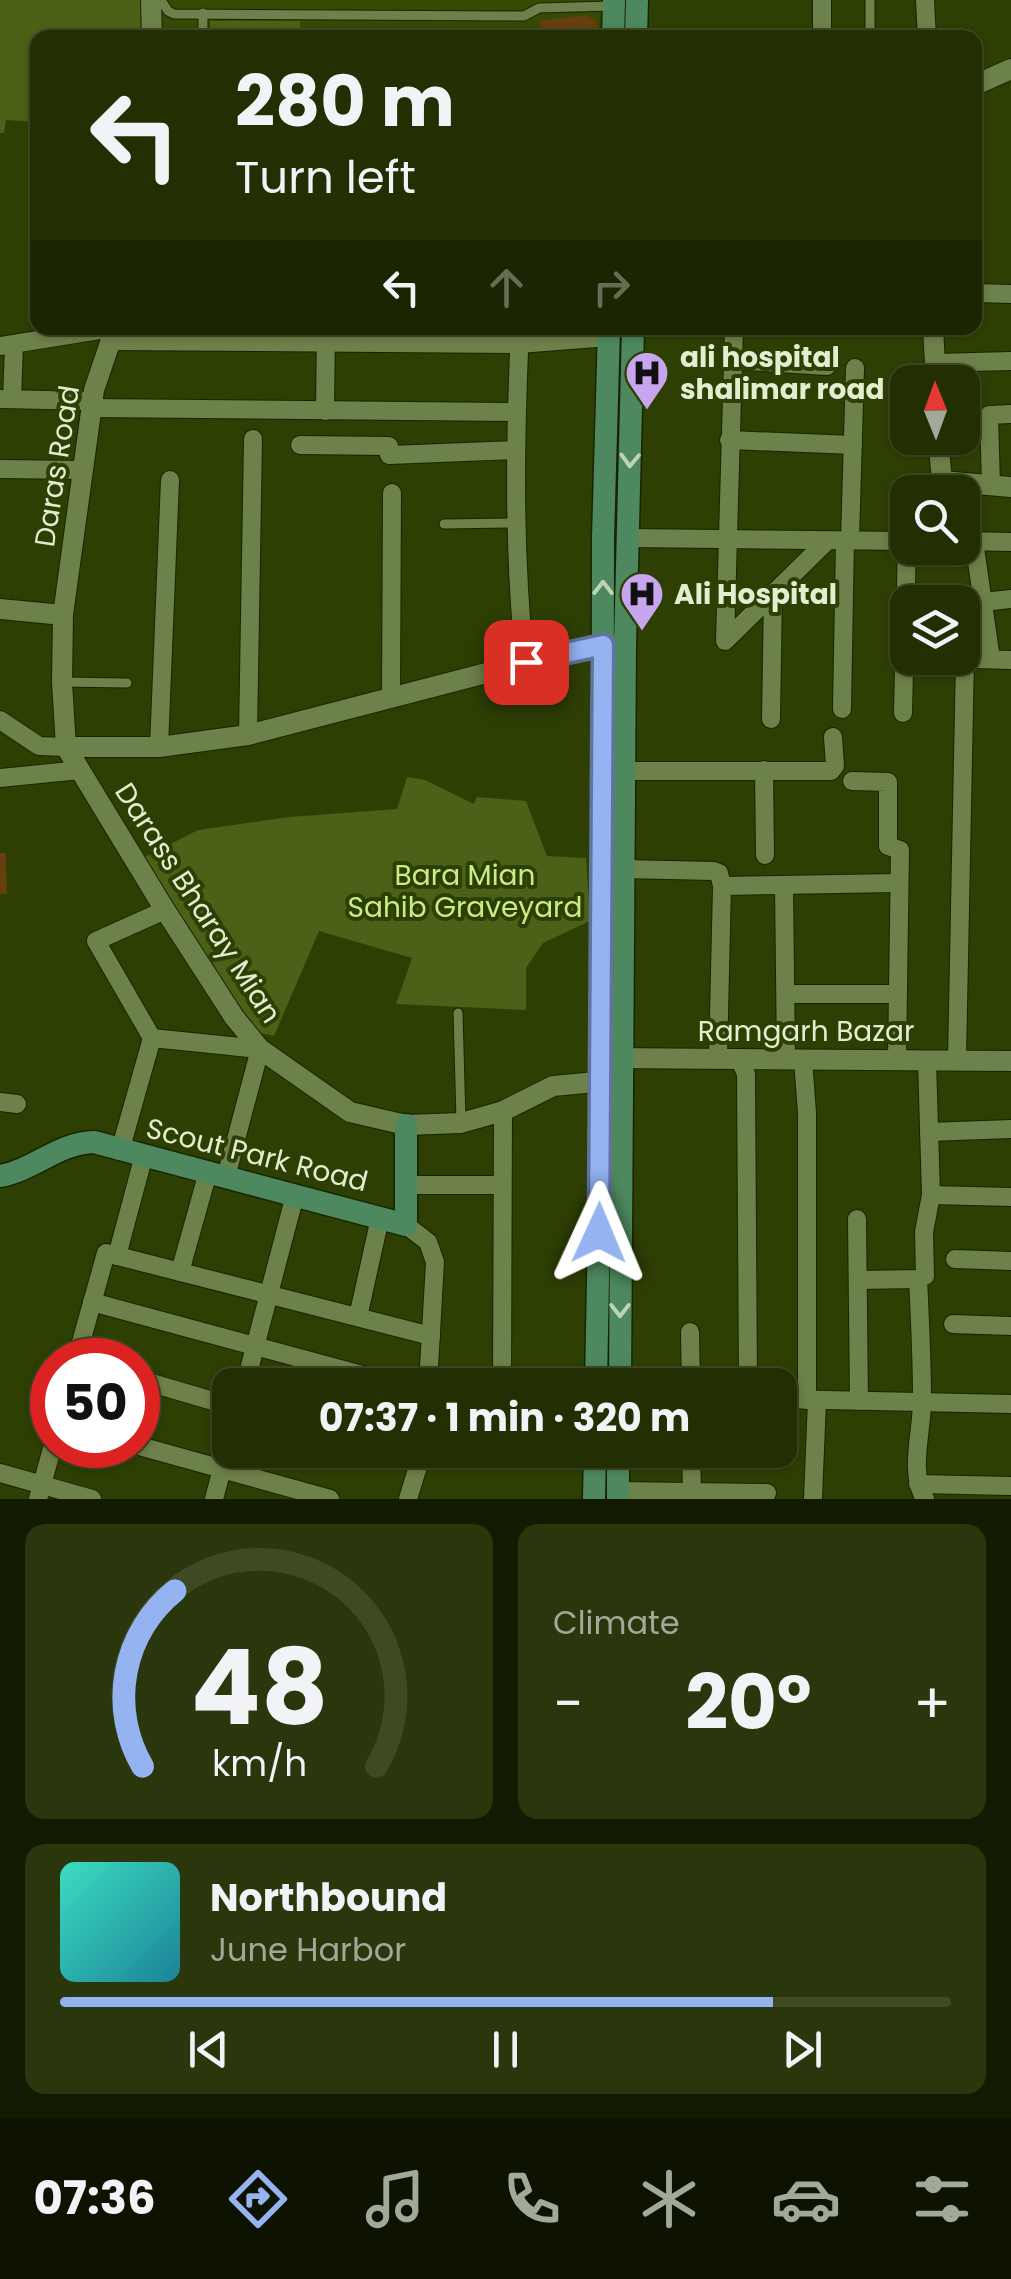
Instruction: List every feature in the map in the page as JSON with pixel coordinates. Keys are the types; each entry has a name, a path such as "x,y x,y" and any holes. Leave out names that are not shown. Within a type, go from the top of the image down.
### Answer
{"main road":[{"path":"626,30 637,0"},
{"path":"614,3 623,30"},
{"path":"609,335 614,646 612,1069 620,1368"},
{"path":"597,1368 623,869 626,771 614,646 628,538 633,335"},
{"name":"Scout Park Road","path":"0,1176 77,1143 94,1142 406,1226 406,1125"},
{"path":"594,1499 595,1468"},
{"path":"618,1468 618,1495"}],"street":[{"path":"151,0 152,30"},
{"path":"822,0 822,30"},
{"path":"925,0 927,30"},
{"path":"982,82 1011,69"},
{"path":"982,294 1011,294"},
{"path":"90,335 7,346 6,399 324,411 516,412"},
{"name":"Daras Road","path":"73,759 62,682 63,615 91,404 112,335"},
{"path":"324,411 326,335 520,336 514,450 516,582 526,662"},
{"path":"734,335 724,641 773,594 841,540"},
{"path":"933,335 935,365"},
{"path":"732,360 827,366"},
{"path":"980,366 1011,361"},
{"path":"842,709 841,540 853,445 854,368"},
{"path":"940,455 942,481 1001,486 988,415 1011,414"},
{"path":"248,735 252,440"},
{"path":"729,440 853,445"},
{"path":"300,446 389,446 390,455 514,450"},
{"path":"0,469 82,470"},
{"path":"158,747 170,480"},
{"path":"391,696 392,493"},
{"path":"628,538 890,541"},
{"path":"980,541 1011,542"},
{"path":"974,565 991,659"},
{"path":"772,719 773,594"},
{"path":"983,602 1011,599"},
{"path":"0,609 63,615"},
{"path":"0,778 73,759 248,735 526,662 614,646"},
{"path":"980,659 1011,660"},
{"path":"903,714 905,675"},
{"path":"958,1059 965,675"},
{"path":"0,720 39,746 73,759"},
{"path":"626,771 834,770 833,737"},
{"name":"Darass Bharay Mian","path":"73,759 234,1017 260,1049 350,1112 406,1125 461,1123 503,1111 553,1086 612,1069"},
{"path":"764,770 765,856"},
{"path":"852,781 888,782 888,846 899,848 897,1060"},
{"path":"623,869 719,873 728,1058 746,1074 748,1368"},
{"path":"722,886 898,883"},
{"path":"784,885 786,994 807,1113 813,1499"},
{"path":"117,1256 152,1038 96,941 164,910"},
{"path":"786,994 898,994"},
{"path":"152,1038 260,1049 180,1272"},
{"name":"Ramgarh Bazar","path":"612,1069 728,1058 1011,1061"},
{"path":"858,1280 918,1280 926,1276 924,1232 931,1195 927,1060"},
{"path":"502,1368 503,1111"},
{"path":"929,1132 1011,1128"},
{"path":"405,1186 502,1185"},
{"path":"249,1368 295,1195"},
{"path":"931,1195 1011,1197"},
{"path":"358,1317 380,1218"},
{"path":"857,1219 859,1402"},
{"path":"406,1226 428,1242 435,1262 429,1368"},
{"path":"82,1338 106,1253 431,1336"},
{"path":"955,1260 1011,1261"},
{"path":"918,1280 922,1492 1011,1486"},
{"path":"92,1302 336,1368"},
{"path":"953,1324 1011,1326"},
{"path":"690,1332 690,1368"},
{"path":"160,1385 212,1401"},
{"path":"797,1400 1011,1404"},
{"path":"160,1452 330,1499"},
{"path":"408,1499 417,1468"},
{"path":"691,1468 692,1491"},
{"path":"214,1499 222,1469"},
{"path":"0,1473 40,1492 92,1499"},
{"path":"618,1495 692,1491 767,1493"}],"lane":[{"path":"161,0 174,14 524,16 540,4 614,3"},
{"path":"870,0 870,30"},
{"path":"203,13 204,30"},
{"path":"444,524 515,523"},
{"path":"62,682 127,683"},
{"path":"458,1013 461,1123"}],"shaded area":[{"path":"155,0 601,0 600,30 156,30"}],"green space":[{"path":"0,0 141,0 143,30 30,30 30,122 6,120 4,133 0,133"},
{"path":"210,21 300,21 301,30 210,30"},
{"name":"Bara Mian Sahib Graveyard","path":"407,777 425,780 474,804 477,797 526,801 547,856 586,858 590,921 543,943 526,968 526,1010 396,1004 412,958 319,931 274,1036 261,1033 244,1019 139,860 198,830 290,817 397,809"}],"building":[{"path":"586,15 597,21 597,30 541,30 540,21"},
{"path":"0,853 6,853 7,894 0,894"}],"place":[{"name":"ali hospital shalimar road","path":"647,411"},
{"name":"Ali Hospital","path":"642,632"}],"route":[{"path":"526,662 603,645 599,1233"}]}
